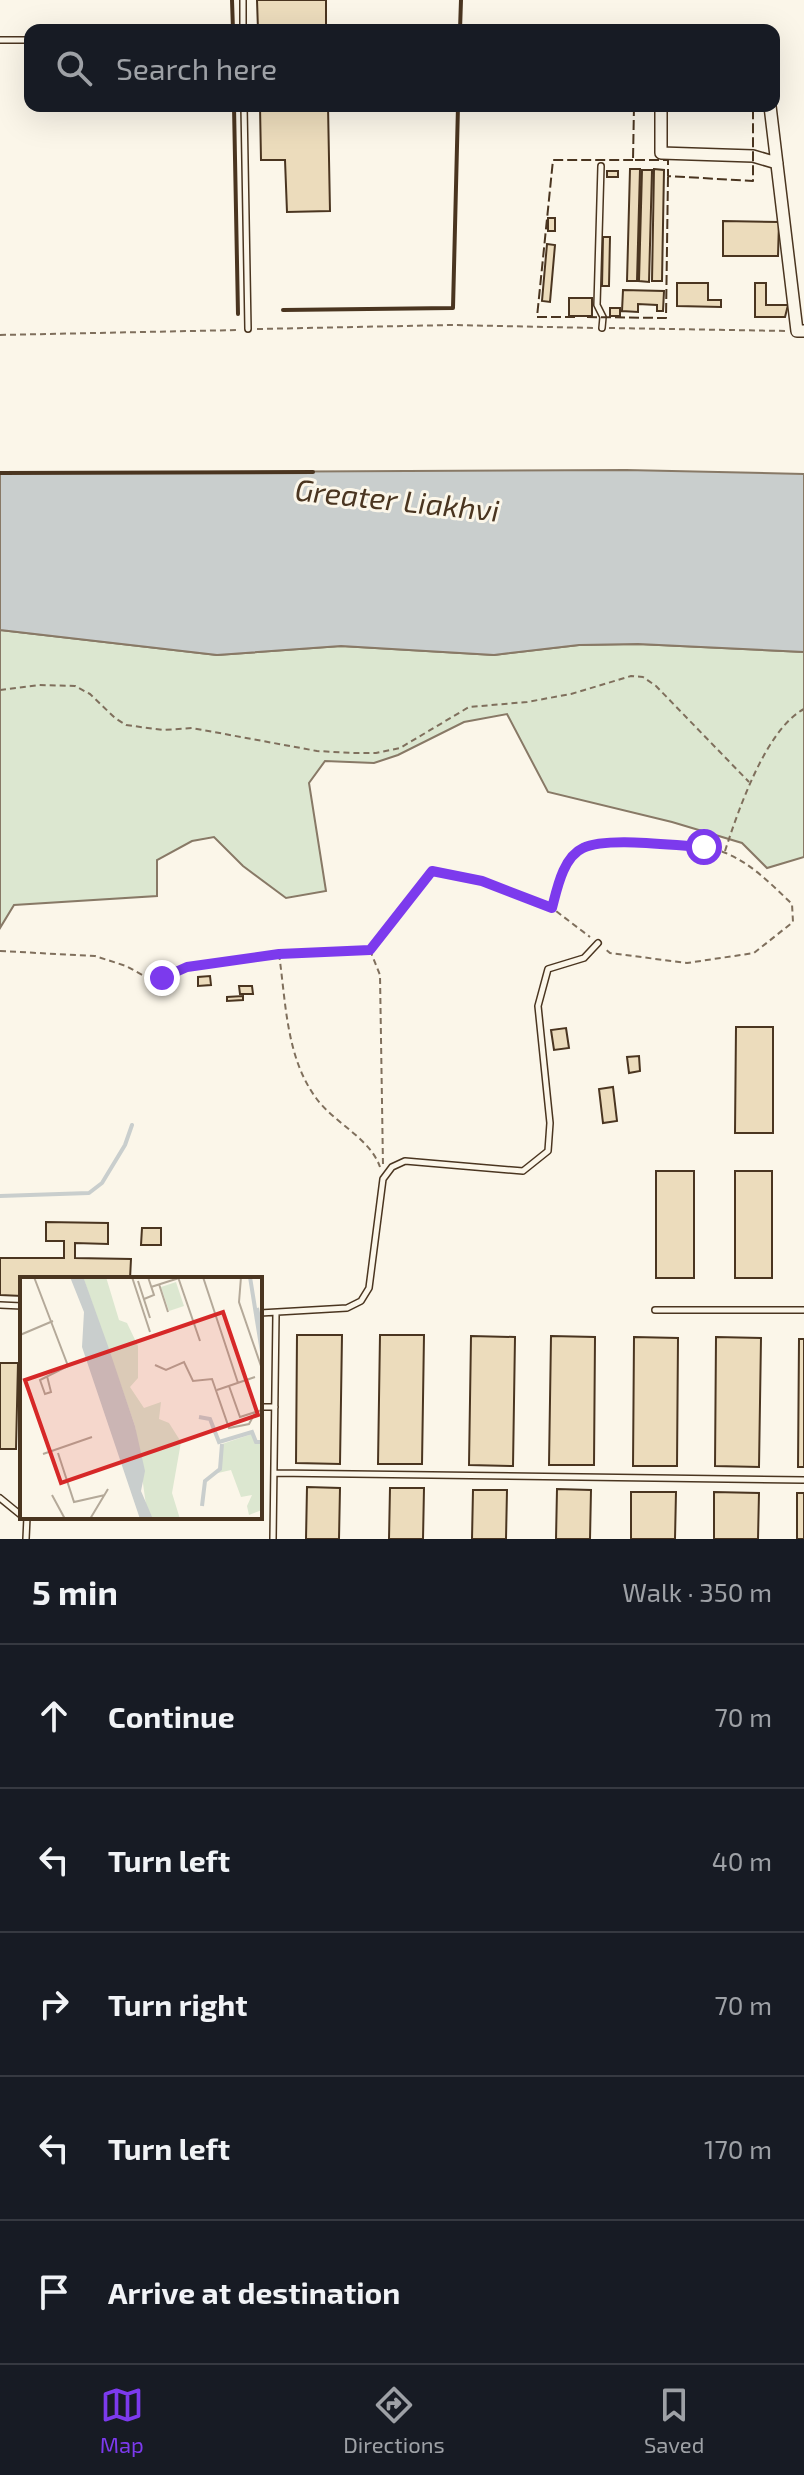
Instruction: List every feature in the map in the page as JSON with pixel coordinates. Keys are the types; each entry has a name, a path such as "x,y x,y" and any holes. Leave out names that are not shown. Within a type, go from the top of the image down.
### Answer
{"street":[{"path":"661,112 661,153 753,156 777,163"},
{"path":"771,112 801,331"}],"lane":[{"path":"243,0 243,24"},
{"path":"0,40 24,40"},
{"path":"244,112 248,329"},
{"path":"601,166 597,305 603,317 602,328"},
{"path":"262,1313 347,1308 361,1301 369,1288 383,1179 392,1167 405,1161 523,1171 548,1151 550,1123 538,1006 548,969 584,958 598,943"},
{"path":"0,1305 20,1306"},
{"path":"655,1310 804,1310"},
{"path":"273,1539 276,1314"},
{"path":"262,1407 275,1407"},
{"path":"274,1473 804,1480"},
{"path":"0,1498 20,1515"},
{"path":"24,1519 26,1539"}],"path":[{"path":"0,335 452,325 801,331"},
{"path":"0,690 39,685 75,686 90,694 126,725 163,730 192,728 317,751 364,753 400,748 469,707 527,702 571,694 631,676 643,677 656,686 749,782"},
{"path":"725,852 749,782 790,716 804,709"},
{"path":"0,951 95,956 126,966 148,978 162,978 187,967 279,954 370,950 432,871 482,881 552,908 610,953 687,963 754,953 793,922 792,904 757,871 725,852 704,847 608,843 581,848 560,873 552,908"},
{"path":"370,950 380,975 383,1179"},
{"path":"279,954 289,1030 304,1080 317,1100 370,1149 383,1179"}],"green space":[{"path":"0,630 217,655 341,646 494,655 579,645 638,644 804,652 804,857 767,868 742,843 672,822 548,792 507,714 464,722 398,755 374,763 325,761 309,783 326,891 286,898 243,866 214,837 192,841 157,860 157,896 14,905 0,928"}],"water":[{"name":"Greater Liakhvi","path":"626,470 804,474 804,652 638,644 579,645 494,655 341,646 217,655 0,630 0,473"}],"building":[{"path":"257,0 326,0 326,24 258,24"},
{"path":"260,112 328,112 330,211 287,212 285,160 261,160"},
{"path":"630,169 640,169 637,281 627,281"},
{"path":"654,169 664,170 662,281 652,281"},
{"path":"642,170 652,170 649,282 639,281"},
{"path":"607,171 618,171 618,177 607,177"},
{"path":"548,218 555,218 555,231 548,231"},
{"path":"723,221 779,222 778,256 723,256"},
{"path":"603,237 610,237 609,286 602,286"},
{"path":"547,244 555,245 550,302 542,301"},
{"path":"677,283 708,283 708,300 721,300 721,307 677,306"},
{"path":"755,283 766,283 766,305 788,305 785,317 755,317"},
{"path":"623,290 664,291 663,311 657,311 657,305 638,304 638,312 622,311"},
{"path":"569,298 592,298 592,316 569,316"},
{"path":"610,308 620,308 620,316 610,316"},
{"path":"210,976 211,985 198,986 198,977"},
{"path":"239,986 252,986 253,994 240,994"},
{"path":"243,996 243,1000 227,1001 227,997"},
{"path":"736,1027 773,1027 773,1133 735,1133"},
{"path":"566,1028 569,1048 554,1050 551,1030"},
{"path":"639,1056 640,1071 629,1073 627,1057"},
{"path":"613,1087 617,1121 603,1123 599,1089"},
{"path":"656,1171 694,1171 694,1278 656,1278"},
{"path":"735,1171 772,1171 772,1278 735,1278"},
{"path":"46,1222 108,1223 108,1244 75,1243 75,1258 131,1259 130,1277 20,1277 20,1296 0,1295 0,1258 64,1258 64,1241 46,1241"},
{"path":"142,1228 161,1228 161,1245 141,1245"},
{"path":"297,1335 342,1335 340,1464 296,1463"},
{"path":"380,1335 424,1335 422,1464 378,1464"},
{"path":"471,1336 515,1337 513,1466 469,1465"},
{"path":"551,1336 595,1337 594,1465 549,1465"},
{"path":"634,1337 678,1338 677,1466 633,1466"},
{"path":"716,1337 761,1338 759,1467 715,1466"},
{"path":"799,1339 804,1339 804,1467 798,1467"},
{"path":"0,1363 18,1363 16,1449 0,1449"},
{"path":"307,1487 340,1488 339,1539 306,1539"},
{"path":"390,1488 424,1488 423,1539 389,1539"},
{"path":"557,1489 591,1490 590,1539 556,1539"},
{"path":"473,1490 507,1490 506,1539 472,1539"},
{"path":"631,1492 676,1492 675,1539 631,1539"},
{"path":"714,1492 759,1493 758,1539 714,1539"},
{"path":"797,1493 804,1493 804,1539 797,1539"}],"waterway":[{"path":"0,1196 89,1193 102,1183 125,1145 132,1125"}],"fence":[{"path":"634,112 633,160 668,160 668,176 753,181 753,112"},
{"path":"575,317 537,317 553,160 633,160"},
{"path":"587,317 666,318 668,176"}],"wall":[{"path":"232,0 233,24"},
{"path":"460,24 461,0"},
{"path":"234,112 238,314"},
{"path":"283,310 453,308 458,112"},
{"path":"0,473 313,472"}],"route":[{"path":"162,978 187,967 279,954 370,950 432,871 482,881 552,908 560,873 581,848 608,843 704,847"}]}
